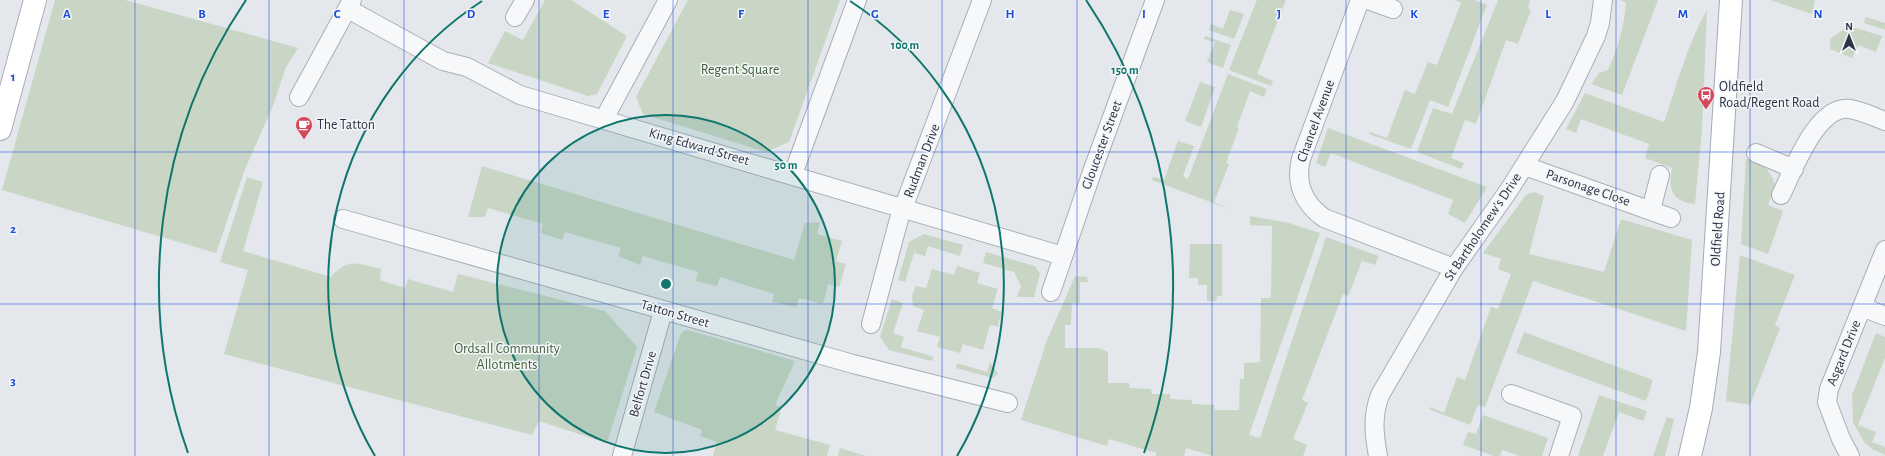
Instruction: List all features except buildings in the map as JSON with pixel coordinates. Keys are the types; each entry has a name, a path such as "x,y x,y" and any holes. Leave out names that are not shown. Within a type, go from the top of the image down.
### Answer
{"main road":[{"path":"0,129 35,0"},
{"name":"Oldfield Road","path":"1690,456 1701,408 1709,352 1731,0"}],"street":[{"path":"515,18 525,0"},
{"path":"604,119 668,0"},
{"path":"793,174 858,0"},
{"name":"Rudman Drive","path":"871,324 903,209 982,0"},
{"name":"Gloucester Street","path":"1051,292 1156,0"},
{"name":"Chancel Avenue","path":"1360,0 1301,158 1299,168 1300,188 1309,205 1324,218 1454,268"},
{"path":"1368,0 1393,9"},
{"name":"St Bartholomew's Drive","path":"1378,456 1374,420 1375,408 1380,395 1454,268 1525,166 1565,101 1591,50 1600,23 1603,0"},
{"name":"King Edward Street","path":"299,97 350,5 443,61 467,67 520,95 793,174 903,209 1063,256"},
{"path":"1781,195 1814,131 1828,114 1849,109 1885,121"},
{"path":"1756,153 1794,169"},
{"name":"Parsonage Close","path":"1525,166 1671,218"},
{"path":"1651,210 1660,175"},
{"name":"Tatton Street","path":"343,219 853,364 1008,403"},
{"name":"Asgard Drive","path":"1850,456 1841,439 1827,402 1829,389 1885,250"},
{"path":"1862,307 1885,316"},
{"name":"Belfort Drive","path":"622,456 663,311"},
{"path":"1511,394 1572,416 1559,456"}],"green space":[{"path":"55,0 125,0 298,48 286,67 273,106 245,169 216,253 2,190"},
{"path":"545,0 571,0 627,36 597,94 588,96 488,63 505,31 523,40"},
{"name":"Regent Square","path":"688,0 840,0 789,142 766,152 643,114 636,97"},
{"path":"1257,0 1286,0 1257,74 1273,81 1271,86 1229,70"},
{"path":"1455,0 1475,0 1487,5 1448,107 1430,100 1411,149 1369,134 1370,132 1387,138 1405,90 1415,94 1428,62 1437,65 1461,3"},
{"path":"1498,0 1530,0 1528,8 1531,10 1518,44 1506,40 1476,124 1465,120 1451,158 1464,163 1461,169 1417,152 1433,108 1452,114"},
{"path":"1621,0 1658,0 1622,95 1591,84 1599,73 1608,70 1615,54 1622,29 1626,3"},
{"path":"1770,0 1815,0 1812,14"},
{"path":"1230,10 1244,14 1234,39 1209,30 1211,24 1223,29"},
{"path":"1707,10 1702,129 1695,204 1687,203 1681,200 1673,193 1671,188 1672,168 1645,158 1649,144 1581,119 1576,133 1566,129 1585,93 1664,122 1688,51"},
{"path":"1866,17 1885,23 1885,30 1864,23"},
{"path":"1856,28 1882,36 1876,52 1858,45 1852,58 1830,49 1830,39 1844,29"},
{"path":"1205,36 1231,45 1223,68 1207,62 1215,42 1204,39"},
{"path":"1228,74 1267,89 1264,97 1250,91 1237,127 1239,128 1226,163 1229,164 1214,202 1229,209 1152,180 1153,177 1164,180 1178,141 1194,146 1183,176 1188,179"},
{"path":"1200,82 1215,87 1201,127 1185,121"},
{"path":"1328,128 1487,187 1465,223 1448,214 1453,200 1331,153 1325,167 1316,163"},
{"path":"1746,159 1761,164 1771,175 1775,185 1768,205 1783,211 1768,254 1741,244"},
{"path":"482,166 794,260 805,223 820,222 817,234 842,241 836,261 846,264 839,287 828,284 823,304 799,298 796,307 772,302 774,294 720,277 717,286 696,281 698,272 643,256 640,265 618,256 621,248 565,232 562,240 541,233 543,224 488,208 485,217 468,217"},
{"name":"Ordsall Community Allotments","path":"247,177 263,182 243,251 331,277 348,264 366,265 381,269 380,280 405,288 408,279 453,292 458,274 605,311 637,347 607,443 539,421 532,435 224,354 248,270 220,262"},
{"path":"1534,192 1544,196 1529,254 1604,272 1621,219 1692,240 1686,331 1533,281 1485,407 1478,405 1470,425 1429,409 1430,407 1444,413 1457,377 1465,380 1491,307 1498,309 1511,274 1498,269 1501,259 1483,253 1526,195"},
{"path":"1250,216 1289,223 1320,233 1249,435 1260,438 1326,237 1379,256 1375,265 1362,261 1348,296 1343,294 1302,400 1308,403 1293,439 1307,445 1303,456 1212,456 1186,448 1184,456 1156,456 1156,453 1109,439 1107,446 1021,420 1047,340 1075,276 1087,277 1088,282 1080,282 1080,303 1072,303 1071,325 1065,325 1065,348 1099,348 1108,352 1108,383 1129,383 1130,388 1151,389 1152,394 1170,394 1170,399 1192,400 1192,404 1214,405 1215,410 1239,410 1240,379 1244,379 1244,363 1260,362 1261,298 1271,298 1272,226 1250,225"},
{"path":"924,234 963,245 960,256 928,246 925,256 914,253 905,282 898,280 909,242"},
{"path":"1190,244 1222,244 1222,296 1217,296 1216,301 1207,301 1207,285 1198,285 1198,278 1189,278"},
{"path":"986,252 1035,266 1040,274 1034,297 1017,297 1021,286 1014,272 983,263"},
{"path":"1740,255 1795,275 1775,325 1780,328 1750,405 1726,401"},
{"path":"957,266 980,273 977,283 998,289 992,308 1002,312 998,324 1000,327 990,325 983,350 963,344 960,353 937,347 940,337 917,331 924,310 913,306 912,296 916,286 926,288 932,269 954,275"},
{"path":"892,299 903,303 893,333 904,337 901,347 934,357 932,361 889,350 880,337"},
{"path":"688,330 795,361 775,405 782,407 775,430 830,445 827,456 713,456 717,442 700,436 702,430 654,412 680,336 683,331"},
{"path":"1524,332 1653,380 1646,401 1516,353"},
{"path":"1876,333 1885,337 1885,358 1858,425 1876,432 1872,442 1885,447 1885,455 1872,449 1864,442 1853,422 1852,395"},
{"path":"990,362 998,374 993,378 956,368 957,363 987,372"},
{"path":"1599,395 1647,411 1643,421 1619,412 1603,456 1578,456"},
{"path":"1483,415 1548,438 1542,456 1519,456 1502,450 1500,456 1494,456 1463,445 1468,432 1476,434"},
{"path":"1667,417 1674,419 1665,456 1653,456"},
{"path":"840,448 866,456 838,456"}],"place":[{"name":"Oldfield Road/Regent Road","path":"1706,110"},
{"name":"The Tatton","path":"304,140"}]}
